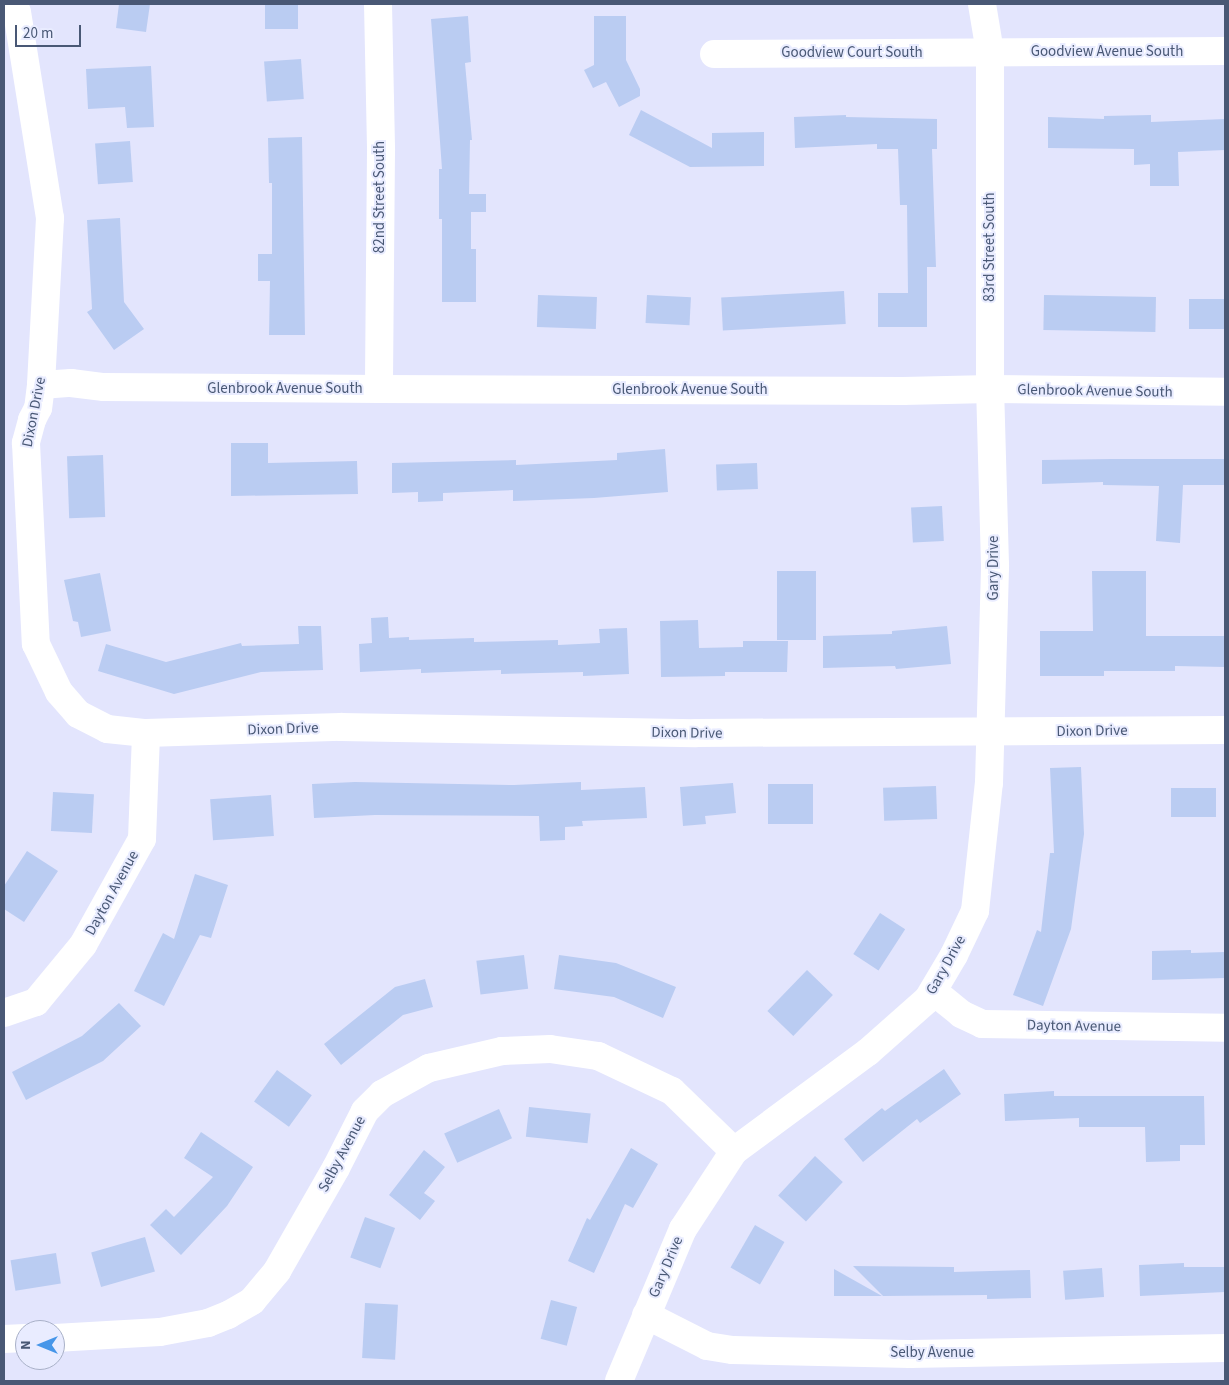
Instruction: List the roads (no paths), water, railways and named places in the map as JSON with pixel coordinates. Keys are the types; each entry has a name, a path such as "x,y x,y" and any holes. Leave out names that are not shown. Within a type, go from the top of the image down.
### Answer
{"street":[{"name":"82nd Street South","path":"378,4 381,152 379,389"},
{"name":"83rd Street South","path":"982,4 990,52 990,389 993,490"},
{"name":"Dixon Drive","path":"4,9 17,12 50,218 42,385 38,408 32,420 26,443 36,644 59,692 78,714 107,730 146,733 341,727 696,733 1225,730"},
{"name":"Goodview Avenue South","path":"990,52 1225,52"},
{"name":"Goodview Court South","path":"714,54 990,52"},
{"name":"Glenbrook Avenue South","path":"42,385 71,383 104,387 990,389 1225,392"},
{"name":"Gary Drive","path":"619,1381 683,1229 734,1152 868,1052 928,999 954,955 975,912 989,784 995,565 993,490"},
{"name":"Dayton Avenue","path":"4,1013 36,1002 83,945 142,839 146,733"},
{"name":"Dayton Avenue","path":"933,990 961,1014 982,1024 1225,1028"},
{"name":"Selby Avenue","path":"65,1337 160,1332 208,1323 228,1315 252,1301 276,1271 336,1168 365,1111 382,1094 429,1068 502,1051 550,1049 598,1056 672,1091 734,1152"},
{"name":"Selby Avenue","path":"646,1315 707,1346 733,1350 910,1354 1225,1348"}]}
